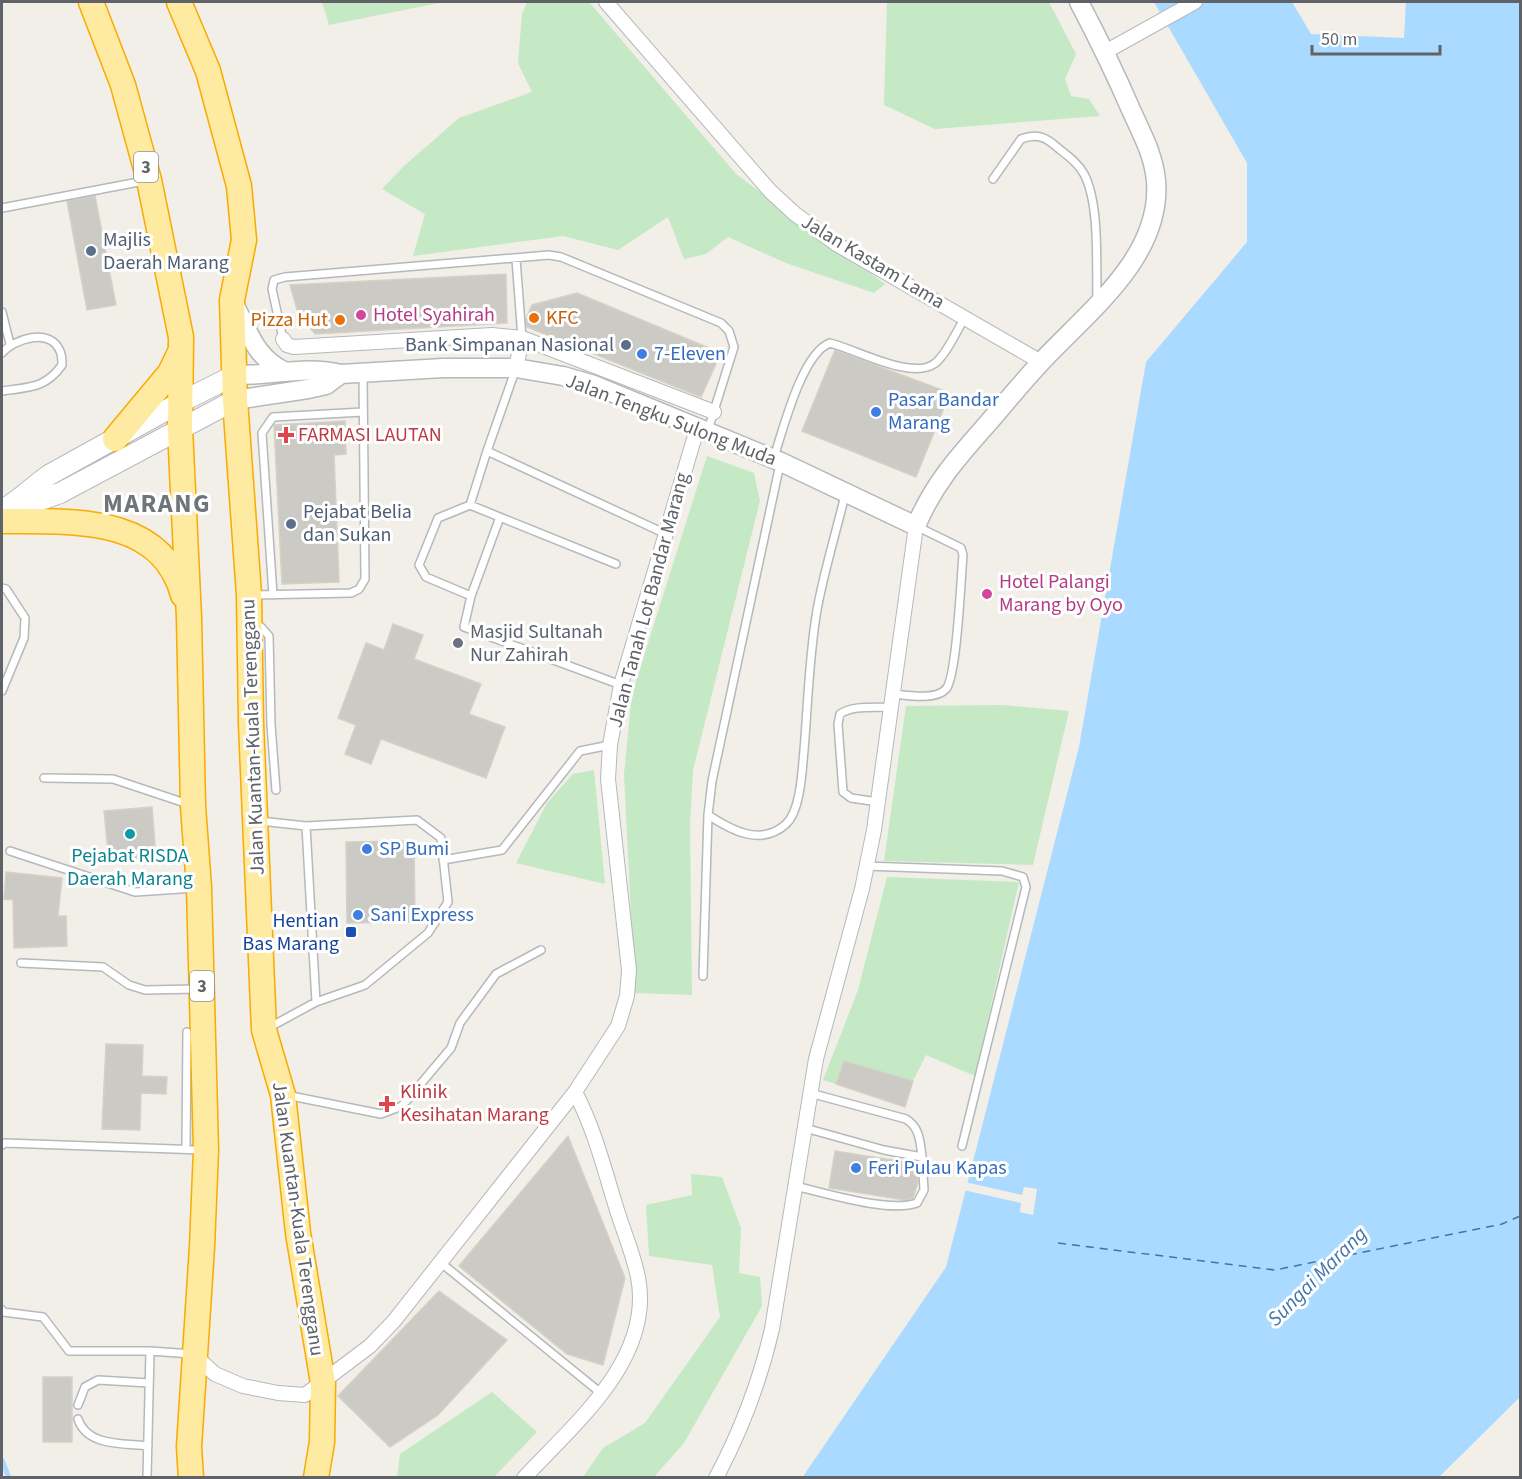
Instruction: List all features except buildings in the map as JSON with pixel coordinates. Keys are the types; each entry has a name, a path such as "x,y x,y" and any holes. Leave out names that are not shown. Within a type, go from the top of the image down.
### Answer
{"highway":[{"name":"3","path":"91,2 123,85 149,180 182,337 180,428 189,618 193,806 199,888 202,989 196,1150 202,1247 189,1447 191,1478"},
{"name":"Jalan Kuantan-Kuala Terengganu","path":"179,2 208,71 239,186 244,240 231,300 236,400 261,595 250,624 261,724 255,820 264,1030 283,1095 298,1233 323,1383 322,1442 316,1478"},
{"path":"115,439 170,373 179,355 182,337"},
{"path":"5,512 113,528 144,541 160,554 175,573 189,618"}],"main road":[{"path":"5,512 30,488 49,475 235,375"},
{"path":"5,512 60,493 236,400"}],"street":[{"name":"Jalan Kastam Lama","path":"606,2 770,191 795,214 838,245 1041,362"},
{"path":"716,1478 740,1430 766,1356 816,1059 866,866 878,802 916,526 933,490 951,466 1041,362 1097,304 1125,271 1139,251 1156,204 1156,181 1152,159 1105,52 1078,2"},
{"path":"1105,52 1195,2"},
{"path":"231,300 258,351 274,366 286,372"},
{"path":"283,339 287,345 294,347 492,335 522,338 714,412"},
{"path":"516,368 522,338"},
{"name":"Jalan Tengku Sulong Muda","path":"235,375 253,376 326,370 341,374 444,368 516,368 562,376 594,386 777,460 916,526"},
{"name":"Jalan Tengku Sulong Muda","path":"236,400 326,385 341,374"},
{"name":"Jalan Tanah Lot Bandar Marang","path":"194,1354 215,1374 243,1386 278,1393 305,1395 323,1383 377,1339 394,1321 575,1092 618,1026 627,996 629,970 608,779 610,745 621,685 666,534 702,430"},
{"path":"524,1478 602,1395 628,1354 638,1315 638,1277 589,1120 575,1092"}],"lane":[{"path":"993,179 1021,140 1029,136 1043,136 1074,161 1084,174 1093,203 1097,304"},
{"path":"2,208 149,180"},
{"path":"283,339 272,289 274,280 549,255 561,257 721,323 729,331 734,347 714,412 702,430"},
{"path":"516,259 522,338"},
{"path":"2,312 10,344"},
{"path":"704,976 708,815 712,781 777,460 800,380 823,347 830,343 890,365 925,367 933,365 940,358 965,317"},
{"path":"2,353 10,344 28,338 48,339 60,350 62,365 54,376 40,386 2,391"},
{"path":"471,505 516,368"},
{"path":"363,372 365,579 359,589 351,593 261,595 262,432 273,417 363,412"},
{"path":"487,451 666,534"},
{"path":"708,815 740,834 765,835 787,824 793,814 803,761 817,609 846,493"},
{"path":"471,596 426,577 419,565 438,518 471,505 616,564"},
{"path":"500,517 471,596 464,627 621,685"},
{"path":"878,802 851,798 843,792 838,724 840,714 843,711 891,701 931,696 946,689 951,680 963,555 961,548 916,526"},
{"path":"2,588 6,589 25,618 24,638 2,691"},
{"path":"261,724 276,790"},
{"path":"443,860 502,850 580,751 610,745"},
{"path":"44,778 113,779 193,806"},
{"path":"255,820 306,826 417,820 441,838 448,902 428,933 365,985 316,1002 264,1030"},
{"path":"306,826 316,1002"},
{"path":"10,851 135,892 199,888"},
{"path":"866,866 1002,871 1023,877 1026,886 962,1146"},
{"path":"283,1095 381,1114 402,1106 452,1048 460,1023 496,974 541,950"},
{"path":"21,963 103,967 129,986 145,990 202,989"},
{"path":"2,1145 5,1143 196,1150 187,1032"},
{"path":"795,1186 875,1204 899,1206 917,1203 924,1190 918,1130 914,1124 906,1119 810,1093"},
{"path":"805,1128 884,1150 922,1157"},
{"path":"440,1262 602,1395"},
{"path":"2,1310 3,1312 43,1317 69,1351 150,1351 194,1354"},
{"path":"147,1478 150,1351"},
{"path":"78,1405 85,1387 98,1380 149,1383"},
{"path":"78,1419 87,1435 98,1440 148,1446"}],"green space":[{"path":"322,2 439,2 439,3 329,25"},
{"path":"527,2 589,2 736,174 885,284 874,293 786,263 728,237 706,254 684,259 668,217 618,250 563,236 413,256 425,214 382,189 404,166 459,118 532,92 518,63 522,14"},
{"path":"887,2 1049,2 1076,54 1065,79 1071,96 1089,99 1100,116 935,129 884,105"},
{"path":"707,456 754,473 760,501 693,770 690,824 692,995 635,993 624,774 632,694"},
{"path":"1002,705 1069,711 1033,865 884,861 906,706"},
{"path":"594,770 605,884 516,863 547,803 573,774"},
{"path":"887,877 1019,882 975,1076 926,1055 913,1081 845,1061 836,1084 823,1080 858,990"},
{"path":"691,1174 722,1177 741,1228 739,1273 760,1277 762,1306 684,1443 654,1477 583,1477 603,1448 645,1423 720,1317 712,1265 649,1256 646,1205 692,1195"},
{"path":"492,1392 537,1432 494,1477 397,1477 400,1454"}],"water":[{"name":"Sungai Marang","path":"1154,2 1292,2 1311,34 1404,38 1406,2 1518,2 1520,5 1520,1397 1439,1477 802,1478 946,1267 1079,747 1146,362 1247,242 1247,163"}],"pier":[{"path":"965,1182 1022,1195 1024,1187 1037,1189 1033,1215 1020,1212 1021,1203 963,1190"}],"waterway":[{"path":"2,1460 9,1478"}],"ferry route":[{"path":"1058,1243 1275,1270 1502,1224 1520,1216"}],"place":[{"name":"Majlis Daerah Marang","path":"91,251"},
{"name":"Hotel Syahirah","path":"361,315"},
{"name":"KFC","path":"534,318"},
{"name":"Pizza Hut","path":"340,320"},
{"name":"Bank Simpanan Nasional","path":"626,345"},
{"name":"7-Eleven","path":"642,354"},
{"name":"Pasar Bandar Marang","path":"876,412"},
{"name":"FARMASI LAUTAN","path":"286,435"},
{"name":"Pejabat Belia dan Sukan","path":"291,524"},
{"name":"Hotel Palangi Marang by Oyo","path":"987,594"},
{"name":"Masjid Sultanah Nur Zahirah","path":"458,643"},
{"name":"Pejabat RISDA Daerah Marang","path":"130,834"},
{"name":"SP Bumi","path":"367,849"},
{"name":"Sani Express","path":"358,915"},
{"name":"Hentian Bas Marang","path":"351,932"},
{"name":"Klinik Kesihatan Marang","path":"387,1104"},
{"name":"Feri Pulau Kapas","path":"856,1168"}],"district":[{"name":"MARANG","path":"157,503"}]}
